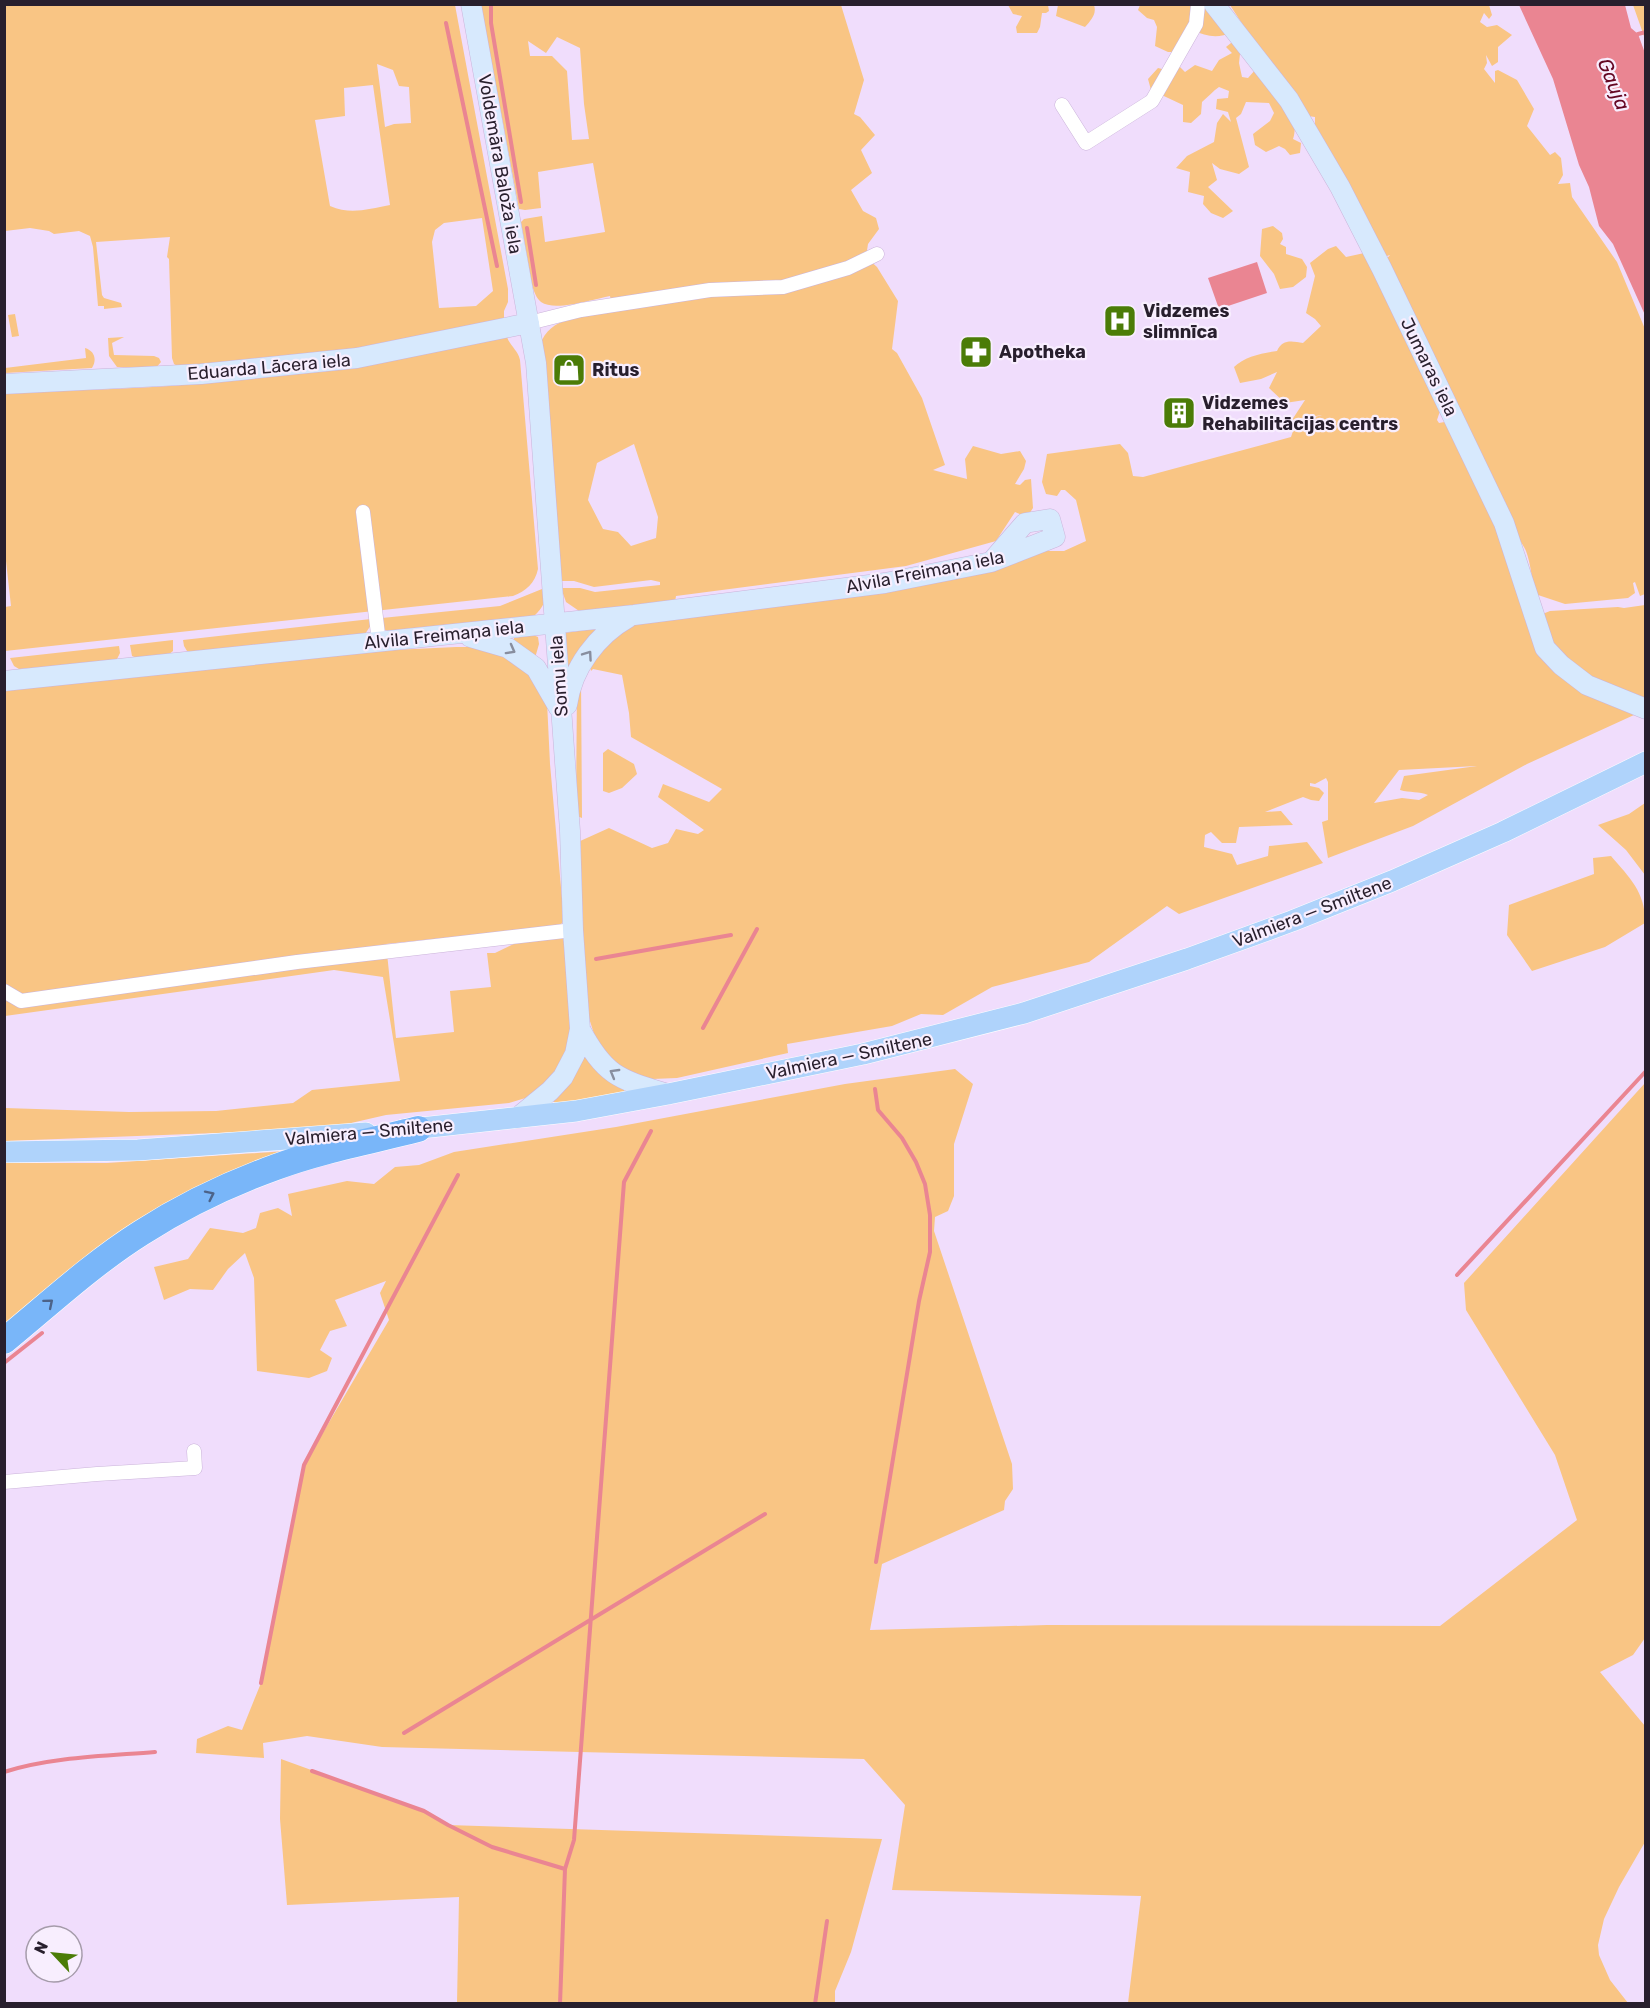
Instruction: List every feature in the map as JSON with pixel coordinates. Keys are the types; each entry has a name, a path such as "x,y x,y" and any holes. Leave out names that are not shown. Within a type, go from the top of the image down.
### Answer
{"highway":[{"path":"4,1341 101,1261 140,1233 179,1210 226,1187 297,1160 418,1129"}],"main road":[{"name":"Valmiera — Smiltene","path":"4,1152 138,1150 418,1129 576,1111 862,1054 943,1035 1024,1013 1176,963 1292,921 1392,881 1503,832 1646,762"}],"street":[{"name":"Voldemāra Baloža iela","path":"471,4 529,323"},
{"name":"Jumaras iela","path":"1214,4 1289,100 1340,187 1504,523 1545,648 1561,665 1587,685 1646,709"},
{"path":"1062,105 1086,143 1152,101 1196,24 1198,5"},
{"path":"529,323 581,310 710,290 783,287 848,268 877,254"},
{"name":"Eduarda Lācera iela","path":"4,384 201,374 357,358 529,323"},
{"name":"Somu iela","path":"529,323 536,363 562,711 580,1029"},
{"path":"363,512 379,642"},
{"name":"Alvila Freimaņa iela","path":"4,681 634,615 885,583 991,562 1055,537"},
{"path":"563,751 568,698 574,676 599,641 615,625 634,615"},
{"path":"455,634 494,643 514,651 536,668 562,711"},
{"path":"4,991 21,1001 307,960 573,930"},
{"path":"580,1029 592,1052 604,1068 636,1084 668,1094"},
{"path":"517,1118 550,1091 563,1077 575,1054 580,1029"},
{"path":"4,1482 96,1473 195,1468 194,1451"}],"shaded area":[{"path":"4,5 455,5 508,289 508,302 504,318 442,334 337,351 179,367 174,364 172,358 169,259 167,257 170,237 96,242 102,295 104,298 121,303 122,307 104,309 104,306 98,306 90,236 79,231 54,234 30,228 5,231","holes":["377,64 393,70 399,86 409,87 411,123 385,127","373,85 390,205 352,211 330,206 315,120 345,116 344,88","482,218 493,291 476,306 439,308 432,242 435,230 444,223"]},
{"path":"481,5 841,5 864,80 854,114 860,117 875,135 861,150 872,173 851,190 863,211 876,218 879,229 868,244 866,257 877,267 898,301 892,349 897,353 922,398 945,465 933,470 967,479 965,459 973,446 1001,454 1020,451 1026,461 1015,484 1020,485 1025,480 1031,479 1033,508 1027,517 1015,512 996,541 906,566 676,596 675,602 582,613 566,602 561,588 580,588 595,592 660,585 660,582 651,580 594,587 574,581 561,581 542,340 555,325 564,321 613,311 610,296 555,306 541,302 532,285 521,222 524,219 542,216 545,242 605,232 593,163 538,172 541,208 519,209","holes":["557,37 580,48 589,139 572,140 567,71 552,56 530,56 528,41 546,53","634,444 658,517 656,538 631,546 618,532 603,529 588,500 597,463"]},
{"path":"1008,5 1048,5 1049,11 1042,13 1037,33 1017,33 1016,27 1022,16 1013,14"},
{"path":"1058,5 1094,5 1095,11 1085,27 1056,16"},
{"path":"1140,5 1206,5 1232,33 1212,36 1193,30 1177,52 1168,52 1155,46 1157,27 1154,20 1147,18 1138,10"},
{"path":"1230,5 1489,5 1492,15 1489,19 1484,13 1480,22 1487,27 1497,25 1512,35 1498,47 1498,62 1492,66 1486,55 1487,63 1484,69 1495,83 1495,71 1498,70 1517,80 1534,109 1527,126 1550,155 1555,152 1561,158 1563,175 1558,184 1570,183 1572,197 1617,262 1645,329 1645,594 1640,596 1635,582 1633,583 1635,593 1628,598 1565,604 1535,594 1528,556 1506,516 1506,503 1496,495 1382,264 1390,255 1381,258 1315,132 1315,117 1301,115"},
{"path":"1633,5 1645,5 1645,39"},
{"path":"1236,39 1248,55 1240,54 1242,77 1248,78 1256,69 1277,92 1293,119 1295,129 1293,139 1301,143 1300,153 1290,155 1279,146 1266,152 1255,145 1253,134 1270,121 1274,113 1269,103 1246,102 1241,114 1236,118 1249,167 1239,174 1220,169 1212,163 1217,180 1208,187 1233,211 1223,218 1211,213 1203,204 1204,196 1188,192 1190,172 1176,168 1187,156 1214,142 1217,123 1223,114 1231,122 1228,112 1216,109 1217,99 1228,98 1229,91 1219,87 1202,102 1201,114 1191,123 1183,122 1183,105 1151,90 1148,79 1158,68 1166,70 1178,65 1185,72 1195,65 1212,71 1219,60 1232,53 1226,47"},
{"path":"1273,226 1282,233 1283,239 1280,244 1286,247 1286,254 1302,259 1307,267 1306,277 1293,287 1280,289 1274,274 1260,256 1262,229"},
{"path":"1336,246 1346,257 1369,252 1437,394 1437,406 1440,411 1437,420 1439,423 1450,421 1471,459 1536,639 1584,689 1634,715 1527,764 1413,826 1328,858 1322,822 1328,820 1328,782 1326,778 1315,784 1310,783 1310,786 1319,788 1324,793 1319,801 1303,797 1265,812 1281,811 1293,825 1239,827 1236,843 1222,843 1211,832 1205,835 1204,847 1232,854 1237,865 1268,856 1269,846 1307,842 1323,863 1179,914 1167,906 1089,962 992,987 943,1015 921,1014 892,1026 787,1044 788,1053 677,1078 652,1079 636,1075 609,1060 597,1043 588,1015 579,932 578,842 609,828 652,848 668,843 676,829 698,834 704,830 658,797 663,784 709,802 722,789 631,737 622,675 593,669 591,671 590,665 621,627 1039,551 1064,551 1086,541 1076,500 1065,490 1061,490 1057,496 1046,494 1042,482 1047,454 1120,444 1128,453 1133,476 1143,477 1291,437 1296,422 1322,415 1292,420 1305,400 1285,403 1269,388 1277,372 1261,379 1240,383 1234,367 1248,358 1277,351 1282,344 1291,341 1303,343 1321,326 1306,313 1315,276 1310,263 1328,249","holes":["1477,766 1404,776 1400,790 1428,795 1419,800 1402,798 1374,803 1399,770"]},
{"path":"15,314 19,336 12,337 8,315"},
{"path":"124,337 112,343 114,355 154,356 161,362 155,369 117,367 109,356 108,338"},
{"path":"507,337 520,360 538,569 532,582 522,592 513,596 5,651 5,607 11,606 4,543 5,392 148,387 254,378 339,368"},
{"path":"85,348 94,356 92,368 5,373 5,368 86,358"},
{"path":"547,589 545,601 534,616 389,632 382,628 382,618 500,606"},
{"path":"1645,605 1645,703 1580,676 1556,652 1540,615 1550,611"},
{"path":"371,619 371,625 365,634 195,652 187,651 183,640"},
{"path":"600,628 569,672 565,670 564,633"},
{"path":"533,635 538,637 539,644 535,658 513,645 514,638"},
{"path":"173,640 173,651 168,655 137,658 132,656 130,645"},
{"path":"119,646 120,653 117,659 106,662 19,669 14,666 10,658"},
{"path":"494,647 539,681 547,702 550,764 564,921 559,926 386,944 396,1038 454,1032 450,991 491,987 487,953 495,953 524,939 563,938 566,947 571,1045 552,1077 532,1096 509,1103 386,1115 325,1129 5,1141 5,1108 129,1112 216,1111 293,1103 312,1090 400,1081 383,977 334,970 5,1016 4,690 331,653"},
{"path":"581,679 582,818 577,816 576,811 577,684"},
{"path":"608,749 634,764 637,774 622,788 609,793 603,791 603,753"},
{"path":"1645,803 1645,875 1626,850 1598,825 1629,814"},
{"path":"1611,856 1636,886 1643,903 1645,923 1605,947 1532,971 1507,935 1509,905 1594,874 1593,858"},
{"path":"582,1057 588,1058 625,1088 623,1094 557,1104 554,1102 553,1098"},
{"path":"955,1069 973,1084 954,1144 954,1196 948,1211 935,1217 934,1231 1012,1464 1013,1489 1005,1501 1004,1510 882,1564 870,1630 1047,1625 1440,1626 1577,1520 1555,1455 1466,1310 1464,1283 1645,1083 1645,1638 1633,1655 1600,1672 1645,1726 1645,1842 1604,1919 1598,1945 1599,1955 1610,1980 1628,2003 1128,2003 1141,1896 892,1890 905,1805 864,1759 382,1747 307,1736 263,1743 264,1758 196,1753 197,1739 228,1726 242,1730 261,1683 304,1465 389,1320 380,1293 386,1281 335,1300 347,1326 330,1331 320,1350 332,1358 327,1371 309,1378 257,1371 254,1278 245,1253 228,1269 213,1290 190,1289 164,1300 154,1267 188,1259 210,1228 243,1233 256,1228 260,1213 278,1208 292,1216 288,1194 347,1181 374,1184 395,1167 419,1165 454,1152 616,1127 845,1084"},
{"path":"301,1150 5,1329 5,1163 107,1163"},
{"path":"281,1759 424,1811 448,1825 882,1839 851,1952 835,1991 835,2003 457,2003 459,1897 287,1905 280,1819"}],"water":[{"name":"Gauja","path":"1519,5 1625,5 1631,28 1638,34 1646,56 1645,315 1613,244 1599,226 1589,187 1579,165 1553,79"},
{"path":"1257,262 1267,293 1219,309 1208,278"}],"waterway":[{"path":"491,4 491,23 521,202"},
{"path":"446,23 497,266"},
{"path":"1638,34 1646,32"},
{"path":"527,228 536,285"},
{"path":"703,1028 757,929"},
{"path":"596,959 731,935"},
{"path":"1457,1275 1646,1071"},
{"path":"875,1089 878,1110 902,1138 916,1162 925,1184 930,1215 930,1252 919,1301 876,1562"},
{"path":"565,1869 574,1840 624,1182 651,1131"},
{"path":"261,1683 304,1465 458,1175"},
{"path":"4,1363 42,1333"},
{"path":"404,1733 765,1514"},
{"path":"4,1772 60,1760 155,1752"},
{"path":"312,1771 424,1811 492,1847 565,1869 560,2004"},
{"path":"815,2004 827,1921"}],"place":[{"name":"Vidzemes slimnīca","path":"1120,321"},
{"name":"Apotheka","path":"976,352"},
{"name":"Ritus","path":"569,370"},
{"name":"Vidzemes Rehabilitācijas centrs","path":"1179,413"}]}
